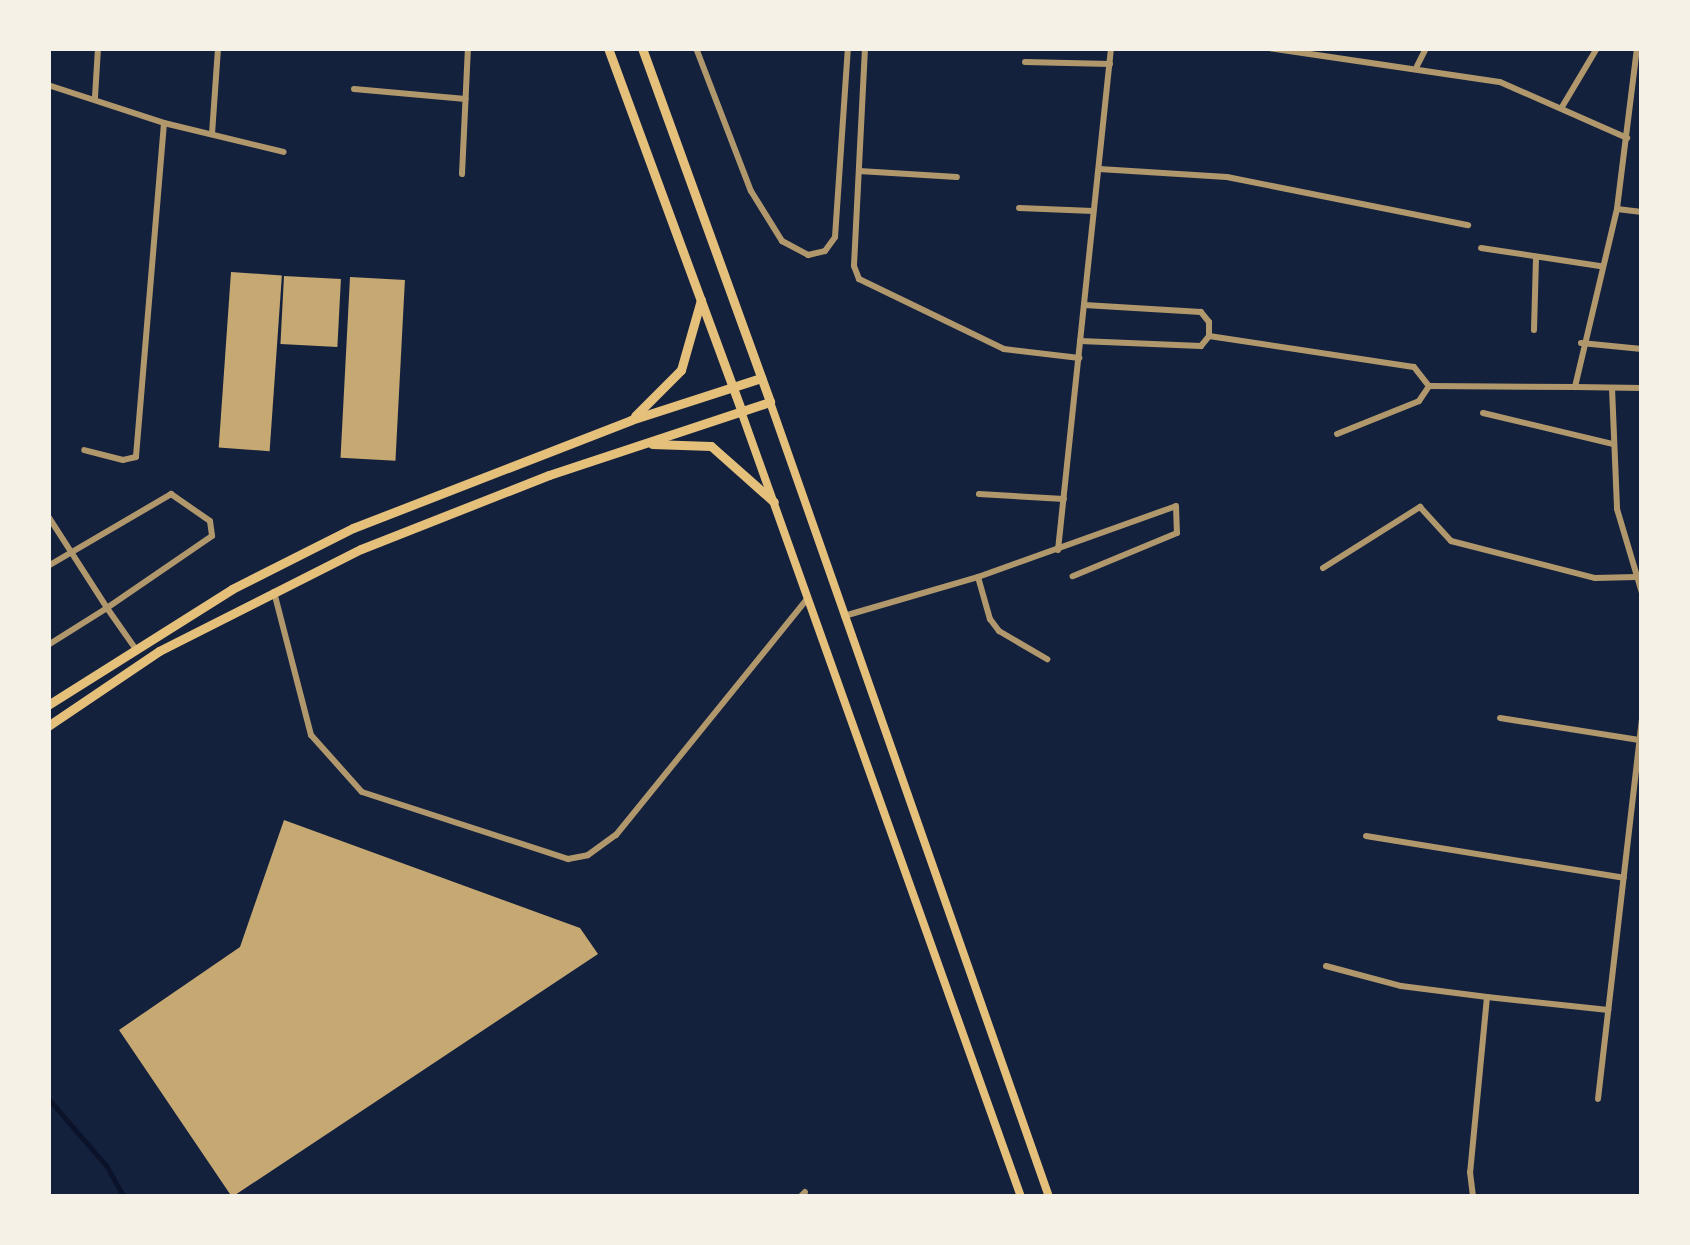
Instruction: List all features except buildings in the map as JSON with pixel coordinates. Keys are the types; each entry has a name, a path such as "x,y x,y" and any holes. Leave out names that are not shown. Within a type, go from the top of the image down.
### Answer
{"main road":[{"path":"608,48 1022,1197"},
{"path":"642,48 1049,1197"},
{"path":"631,420 681,370 701,300"},
{"path":"48,705 135,648 353,527 631,420 761,378"},
{"path":"48,726 159,651 273,589 442,514 770,402"},
{"path":"638,446 711,446 774,502"}],"street":[{"path":"95,97 98,48"},
{"path":"212,134 218,48"},
{"path":"463,174 468,48"},
{"path":"696,48 751,191 782,241 808,255 825,251 835,237 848,48"},
{"path":"866,48 854,266 859,279 1004,349 1078,358"},
{"path":"1058,550 1111,48"},
{"path":"1269,48 1500,82 1627,139"},
{"path":"1416,67 1426,48"},
{"path":"1562,107 1597,48"},
{"path":"1575,387 1581,343 1617,209 1638,88 1637,48"},
{"path":"1025,62 1110,64"},
{"path":"48,85 164,123 284,152"},
{"path":"354,89 466,99"},
{"path":"84,450 123,460 136,457 164,123"},
{"path":"1099,169 1227,177 1468,225"},
{"path":"860,171 957,177"},
{"path":"1019,208 1094,211"},
{"path":"1617,209 1642,212"},
{"path":"1481,248 1600,266"},
{"path":"1534,330 1536,258"},
{"path":"1080,341 1201,346 1208,336 1209,322 1201,312 1084,305"},
{"path":"1208,336 1414,367 1429,386"},
{"path":"1581,343 1642,349"},
{"path":"1429,386 1642,388"},
{"path":"1337,434 1419,400 1429,386"},
{"path":"1612,388 1617,509 1642,593"},
{"path":"1483,413 1612,444"},
{"path":"48,566 171,494 210,520 212,536 48,645"},
{"path":"980,494 1064,499"},
{"path":"844,616 978,577 1176,506 1177,533 1073,576"},
{"path":"1323,568 1420,507 1451,541 1595,578 1636,578"},
{"path":"48,516 135,648"},
{"path":"978,577 999,631 1047,659"},
{"path":"273,589 311,735 362,792 568,859 588,855 616,835 808,598"},
{"path":"1501,718 1639,740"},
{"path":"1598,1099 1642,718"},
{"path":"1366,836 1624,878"},
{"path":"1326,966 1402,986 1608,1010"},
{"path":"1473,1197 1487,997"}],"waterway":[{"path":"48,1098 107,1166 124,1197"}]}
